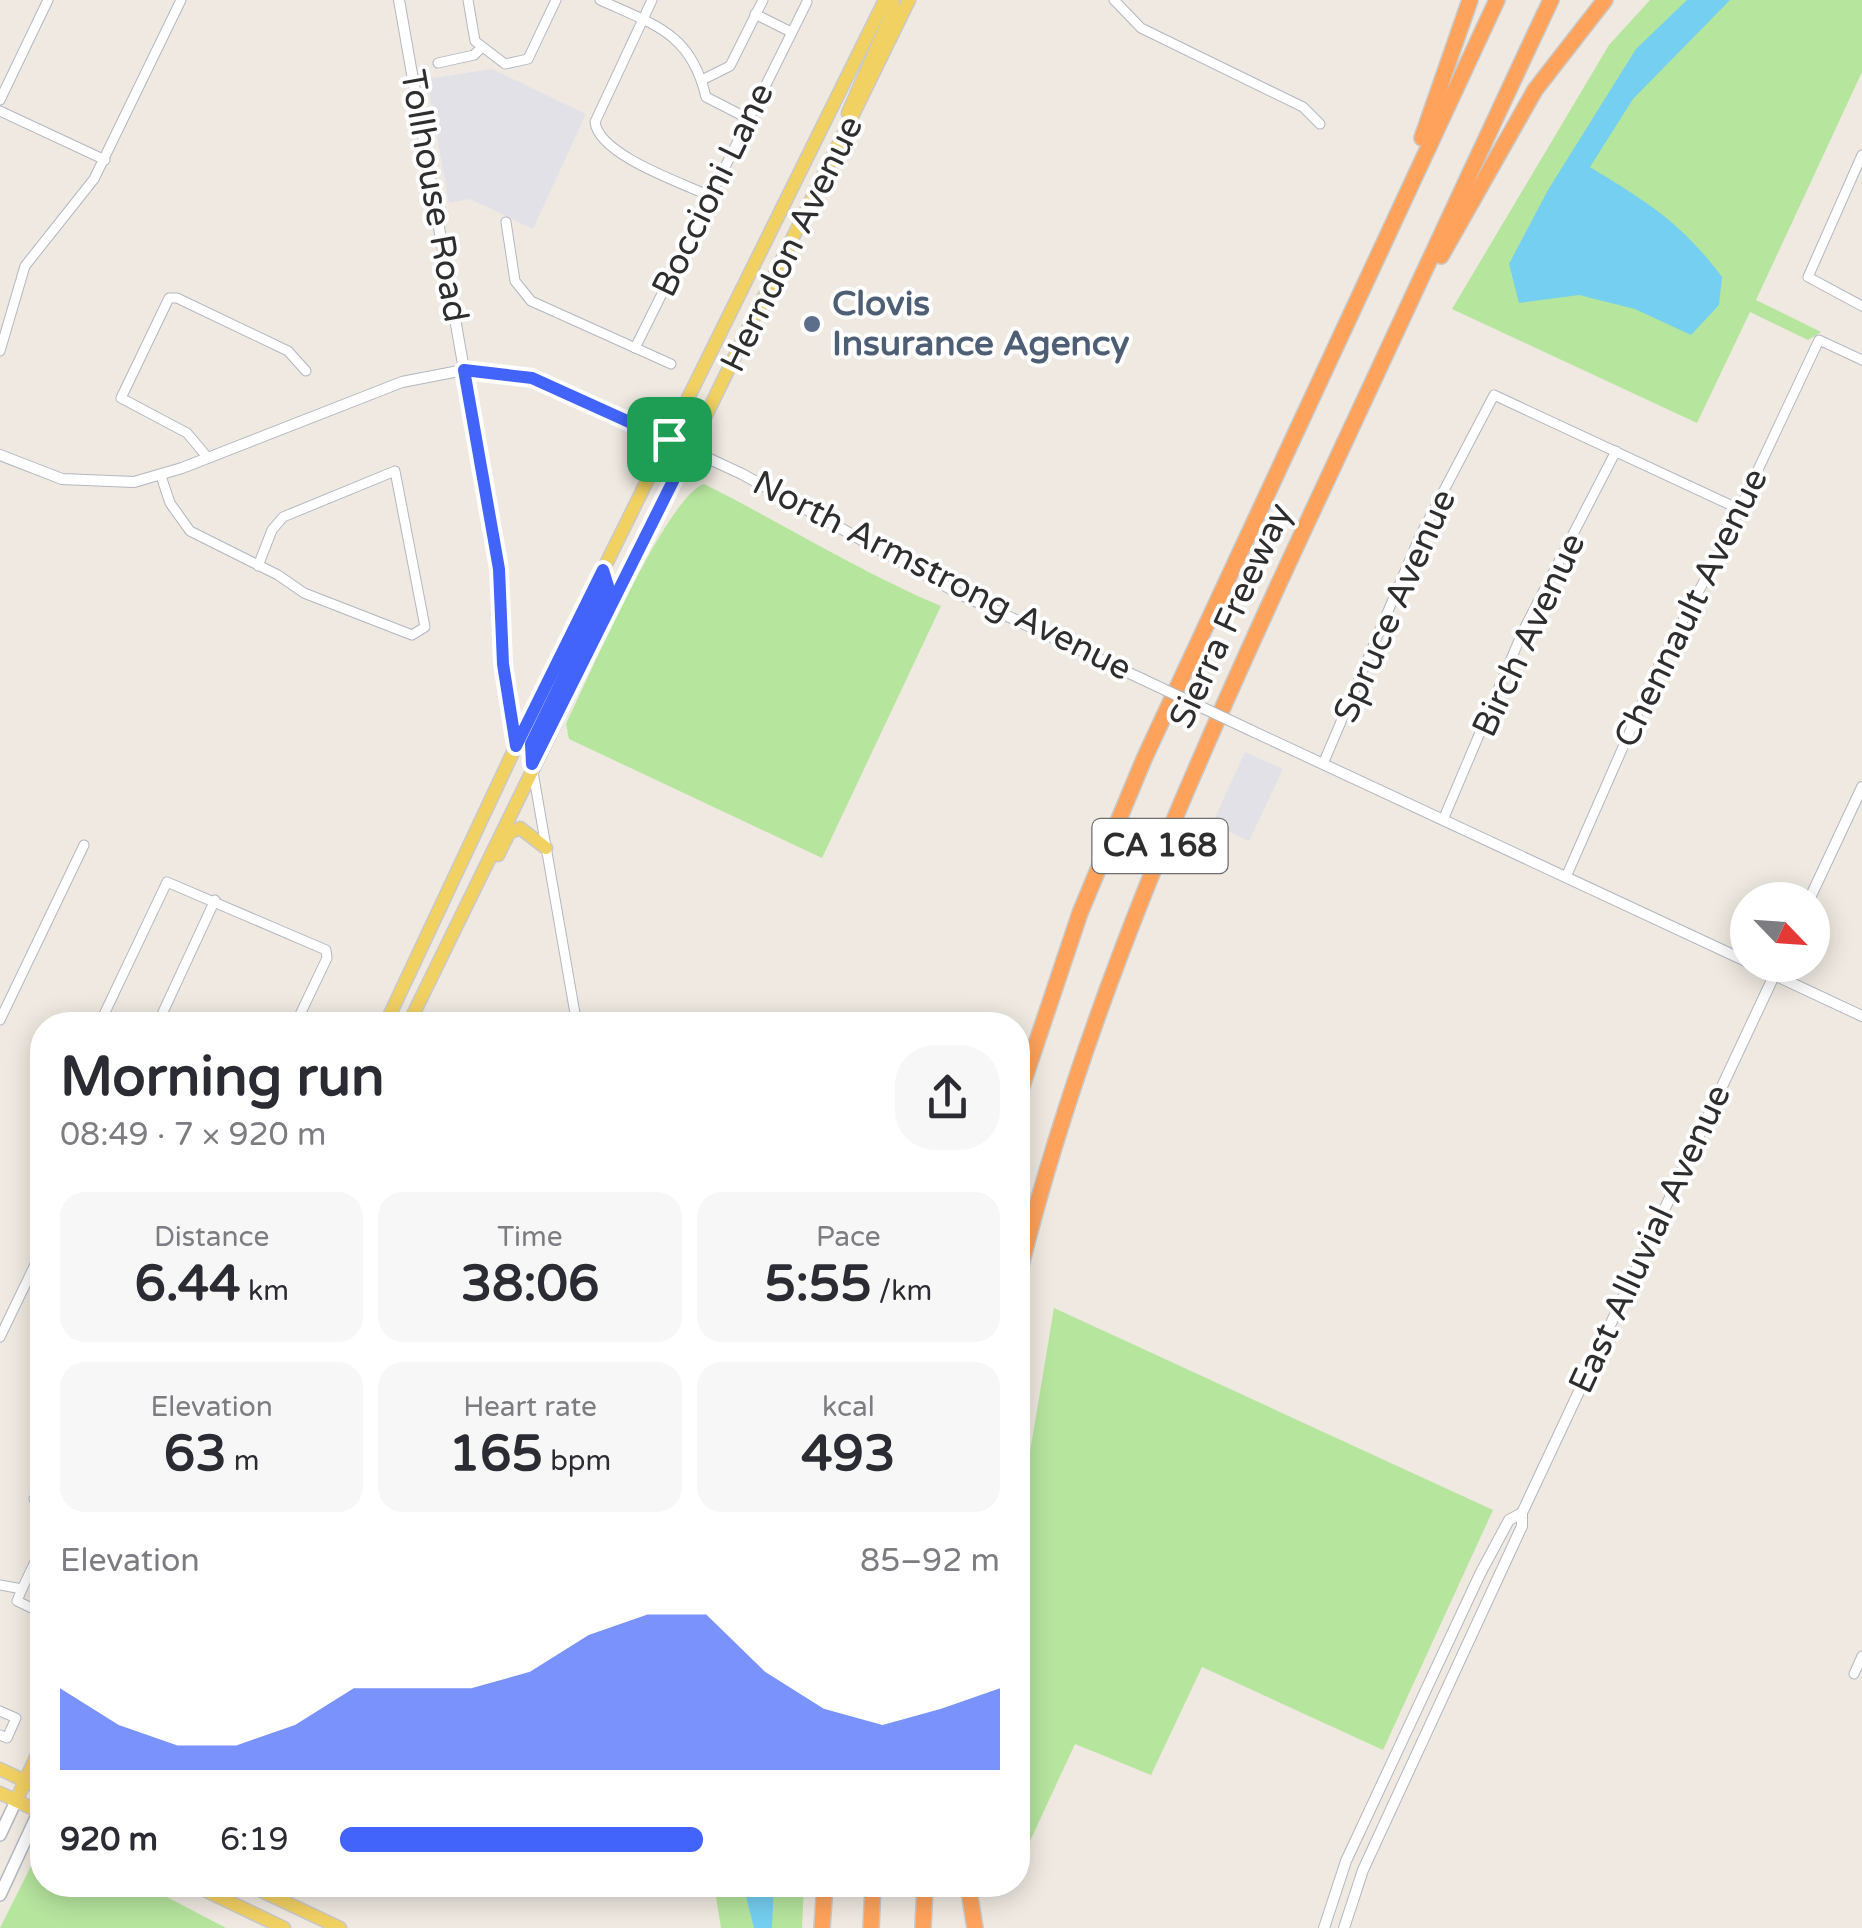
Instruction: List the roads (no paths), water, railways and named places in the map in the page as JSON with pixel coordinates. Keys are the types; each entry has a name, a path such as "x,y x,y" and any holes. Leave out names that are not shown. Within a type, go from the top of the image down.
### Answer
{"highway":[{"path":"1368,277 1470,0"},
{"name":"Sierra Freeway","path":"1030,1062 1064,959 1117,822 1496,0"},
{"name":"Sierra Freeway","path":"1030,1236 1082,1060 1145,883 1241,664 1550,0"},
{"path":"1416,287 1442,253 1535,90 1605,0"},
{"path":"822,1928 823,1897"},
{"path":"871,1928 872,1897"},
{"path":"923,1928 924,1897"},
{"path":"970,1897 975,1928"}],"main road":[{"name":"Herndon Avenue","path":"414,1012 532,764 832,163 909,0"},
{"name":"Herndon Avenue","path":"391,1012 516,746 883,1"},
{"path":"832,163 856,89 892,13 883,1"},
{"path":"532,764 531,744 608,586 603,570"},
{"path":"475,883 474,867 503,807 504,796 496,788"},
{"path":"475,883 488,874 514,830 532,833 546,848"},
{"path":"0,1769 30,1783"},
{"path":"0,1835 30,1772"},
{"path":"0,1793 30,1805"},
{"path":"0,1895 30,1832"},
{"path":"219,1897 284,1928"},
{"path":"269,1897 309,1921 330,1926"}],"street":[{"path":"0,100 48,0"},
{"path":"0,352 25,266 104,160 181,0"},
{"name":"Tollhouse Road","path":"399,0 499,569 503,664 516,746"},
{"path":"468,0 480,49 505,64 528,60 556,0"},
{"path":"600,0 678,39 697,64 710,101 748,119"},
{"path":"652,0 595,122 596,135 611,149 710,196"},
{"name":"Boccioni Lane","path":"702,80 730,66 763,0"},
{"path":"1114,0 1141,28 1302,107 1320,124"},
{"name":"Boccioni Lane","path":"636,348 806,2"},
{"path":"755,14 792,32"},
{"path":"438,63 474,55 480,49"},
{"path":"0,111 104,160"},
{"path":"1862,155 1808,277 1862,306"},
{"path":"506,222 515,281 531,301 671,364"},
{"path":"208,458 187,433 122,398 169,298 288,351 306,371"},
{"name":"Chennault Avenue","path":"1566,878 1651,682 1819,340 1862,360"},
{"name":"North Armstrong Avenue","path":"0,455 43,474 85,483 121,484 161,476 402,382 464,370 532,378 689,449 960,594 1730,955"},
{"name":"Spruce Avenue","path":"1324,764 1412,553 1494,395 1616,451"},
{"path":"1616,451 1739,508"},
{"name":"Birch Avenue","path":"1443,820 1523,631 1616,451"},
{"path":"161,476 170,503 190,532 340,609 412,635 425,627 395,471 283,517 272,530 258,566"},
{"path":"532,764 575,1012"},
{"path":"1817,882 1862,787"},
{"path":"0,1020 84,845"},
{"path":"105,1012 167,882 328,953 301,1012"},
{"path":"164,1012 215,900"},
{"name":"East Alluvial Avenue","path":"1344,1928 1362,1870 1480,1620 1522,1526 1522,1513 1770,982"},
{"name":"North Armstrong Avenue","path":"1798,982 1862,1016"},
{"path":"0,1337 30,1275"},
{"name":"East Alluvial Avenue","path":"1324,1928 1346,1861 1480,1574 1510,1520 1522,1513"},
{"path":"30,1571 17,1601 30,1607"},
{"path":"0,1585 22,1588"},
{"path":"1854,1674 1862,1656"},
{"path":"0,1710 16,1718 7,1738 0,1735"}],"water":[{"path":"1687,0 1730,0 1633,99 1590,167 1646,203 1692,241 1722,277 1719,305 1691,335 1635,309 1579,295 1519,303 1509,264 1548,190 1636,49"},
{"path":"746,1897 773,1897 772,1928 754,1928"}],"place":[{"name":"Clovis Insurance Agency","path":"812,324"}]}
